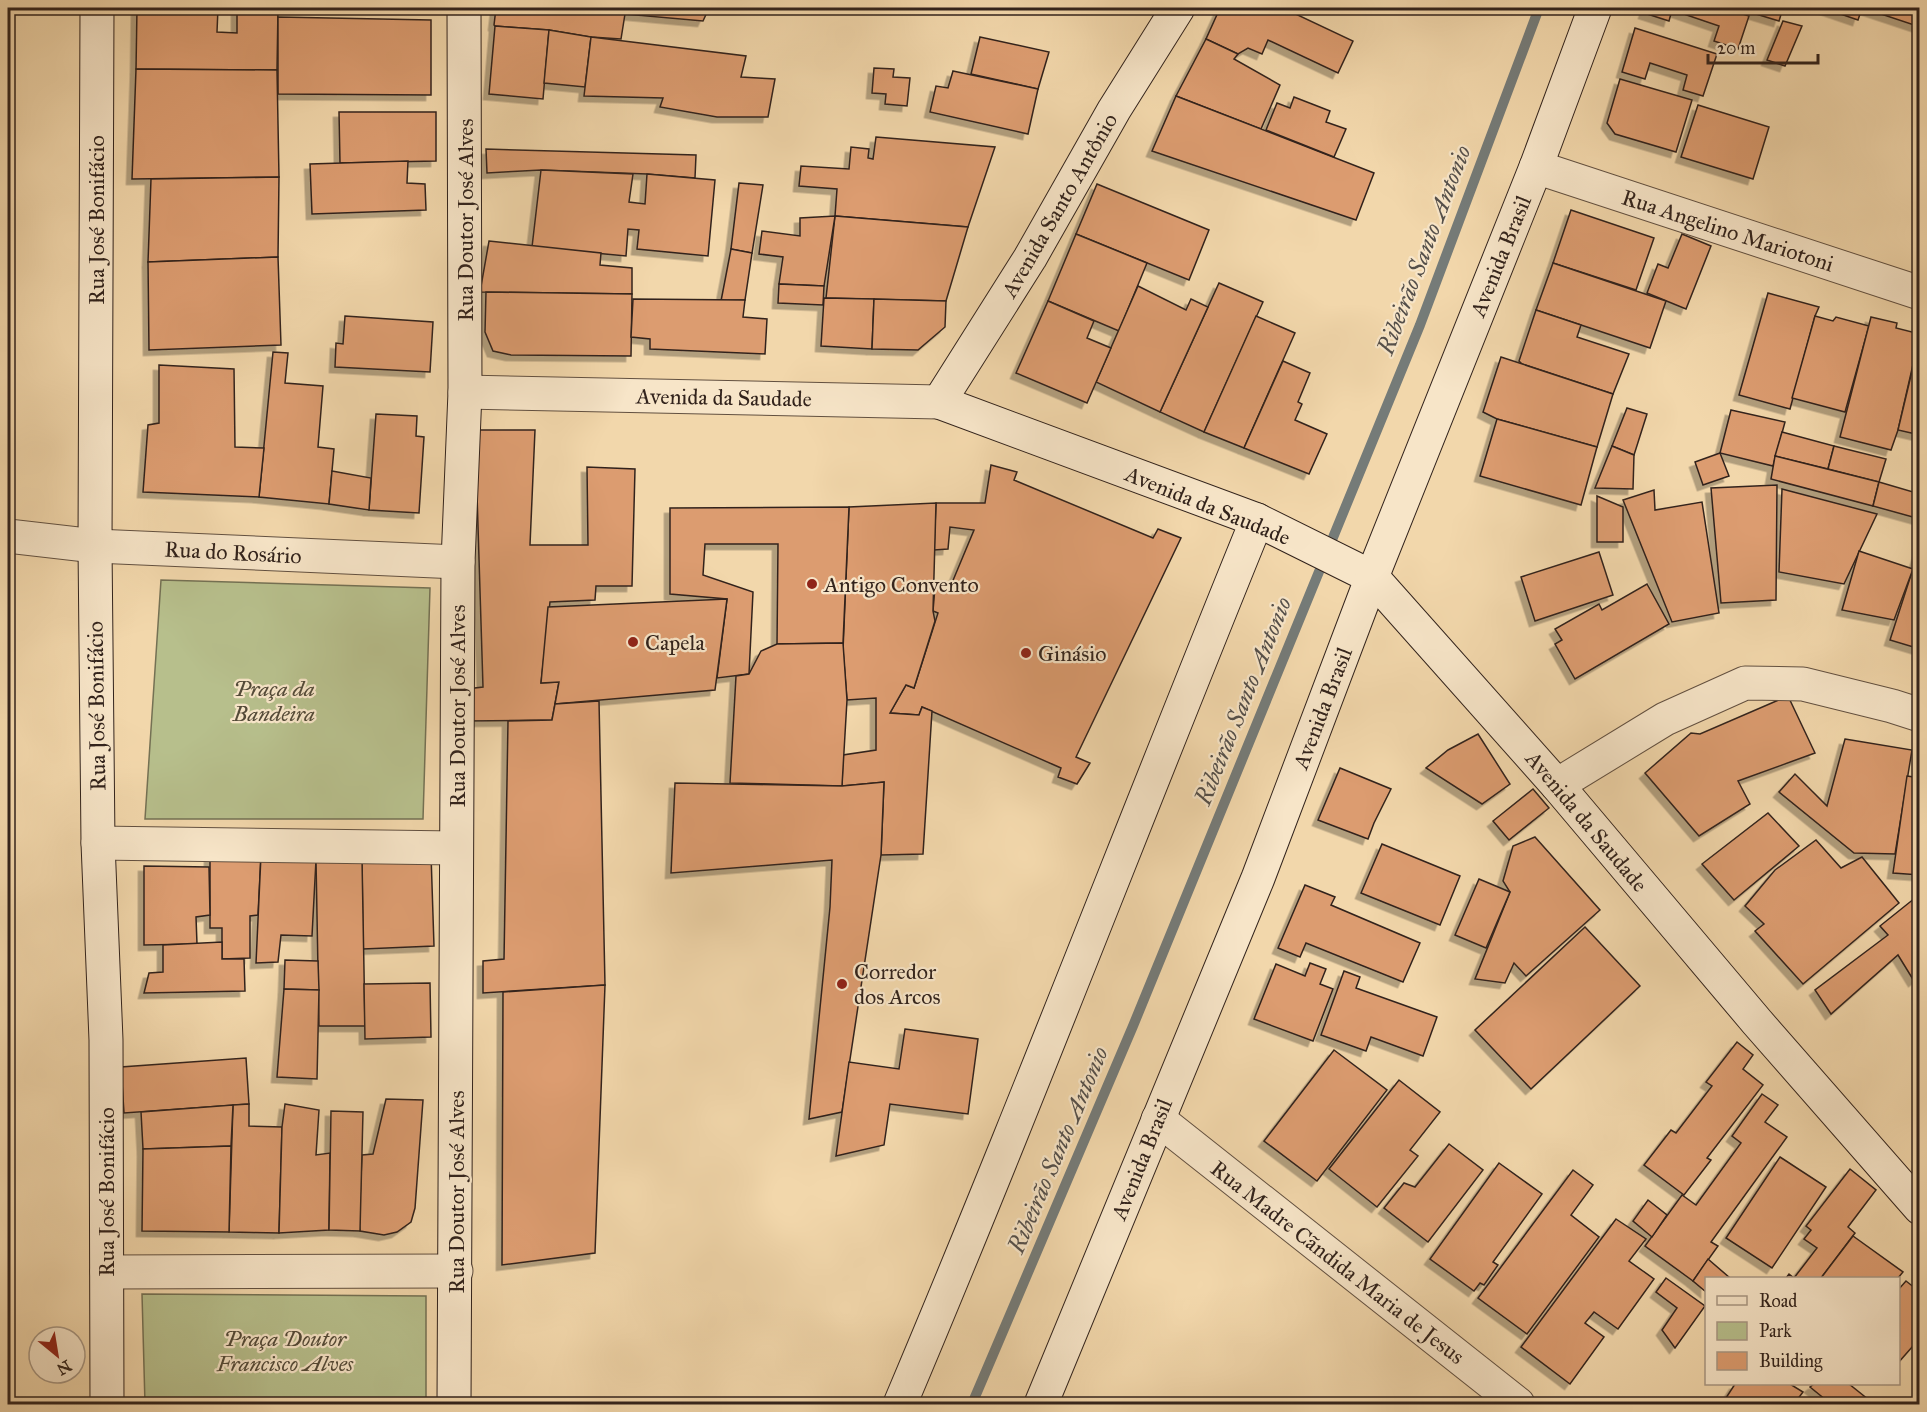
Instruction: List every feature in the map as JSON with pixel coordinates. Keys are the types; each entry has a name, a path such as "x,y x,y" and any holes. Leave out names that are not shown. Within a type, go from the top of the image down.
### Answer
{"street":[{"name":"Rua José Bonifácio","path":"97,8 95,546 98,843 106,1040 107,1404"},
{"name":"Rua Doutor José Alves","path":"454,1404 458,562 465,392 464,8"},
{"name":"Avenida Santo Antônio","path":"939,402 1030,258 1114,110 1179,8"},
{"name":"Avenida Brasil","path":"1041,1404 1258,878 1371,578 1536,167 1595,8"},
{"name":"Rua Angelino Mariotoni","path":"1536,167 1920,293"},
{"name":"Avenida da Saudade","path":"465,392 939,402 1257,520 1340,560 1371,578 1557,785 1757,1022 1920,1208"},
{"path":"900,1404 965,1249 1170,732 1257,520"},
{"name":"Rua do Rosário","path":"8,536 95,546 458,562"},
{"path":"1557,785 1665,719 1745,683 1803,684 1920,715"},
{"path":"98,843 456,848"},
{"name":"Rua Madre Cãndida Maria de Jesus","path":"1158,1119 1518,1404"},
{"path":"106,1272 456,1271"}],"green space":[{"name":"Praça da Bandeira","path":"161,580 430,588 423,819 145,819"},
{"name":"Praça Doutor Francisco Alves","path":"142,1294 426,1296 426,1404 145,1404"}],"building":[{"path":"137,8 218,8 217,32 237,33 237,8 278,8 277,70 136,69"},
{"path":"496,8 709,8 703,21 625,14 621,39 495,26"},
{"path":"1220,8 1283,8 1353,41 1338,73 1268,40 1262,54 1248,48 1238,54 1206,39"},
{"path":"1646,8 1724,8 1749,16 1738,49 1714,41 1719,26 1672,10 1669,21 1644,13"},
{"path":"1736,8 1783,8 1779,21"},
{"path":"1823,8 1862,8 1858,20"},
{"path":"1863,8 1920,8 1920,27"},
{"path":"278,17 431,20 431,95 278,94"},
{"path":"1783,21 1802,26 1785,66 1767,60"},
{"path":"495,26 549,30 543,99 489,94"},
{"path":"1635,28 1717,54 1703,96 1683,90 1687,75 1650,63 1645,79 1622,72"},
{"path":"549,30 591,37 585,87 544,83"},
{"path":"591,37 746,56 741,77 775,79 768,117 717,117 660,107 663,98 584,96"},
{"path":"980,37 1049,52 1038,89 971,74"},
{"path":"1206,39 1238,54 1234,59 1280,85 1261,129 1176,96"},
{"path":"874,68 894,69 893,77 910,78 907,106 885,104 886,94 872,93"},
{"path":"136,69 277,70 279,177 132,179"},
{"path":"953,71 1038,89 1028,134 930,112 936,86 948,88"},
{"path":"1620,79 1692,100 1676,152 1615,134 1607,123"},
{"path":"1176,96 1374,173 1356,220 1152,151"},
{"path":"1294,97 1330,111 1326,122 1346,129 1334,157 1266,130 1277,103 1290,108"},
{"path":"1698,105 1769,127 1753,179 1681,157"},
{"path":"339,112 436,112 436,161 340,163"},
{"path":"876,137 995,147 968,227 835,216 837,189 799,186 801,166 849,169 851,147 869,149 868,158 873,159"},
{"path":"486,149 696,155 695,178 541,170 487,173"},
{"path":"408,161 407,183 425,184 426,210 312,214 310,164"},
{"path":"541,170 633,174 629,202 645,204 647,174 715,180 708,256 637,249 639,230 628,229 626,256 532,247"},
{"path":"279,177 278,257 148,262 151,179"},
{"path":"739,183 763,185 752,253 731,249"},
{"path":"1097,184 1209,230 1189,280 1076,234"},
{"path":"1571,210 1654,238 1636,290 1553,263"},
{"path":"835,216 968,227 946,301 826,298"},
{"path":"835,216 824,286 779,284 783,257 759,254 762,231 800,236 800,218"},
{"path":"1076,234 1147,263 1119,331 1048,301"},
{"path":"1682,234 1711,246 1686,309 1647,293 1658,264 1668,268"},
{"path":"489,241 601,253 600,265 632,268 632,294 480,292"},
{"path":"731,249 752,253 745,300 721,301"},
{"path":"278,257 281,345 149,350 148,262"},
{"path":"1553,263 1666,301 1650,348 1536,310"},
{"path":"1219,283 1263,302 1204,432 1160,412"},
{"path":"779,284 824,286 823,305 778,303"},
{"path":"1138,286 1186,310 1191,299 1208,307 1160,412 1096,382"},
{"path":"486,292 632,294 631,356 511,355 493,351 485,332"},
{"path":"1768,293 1819,307 1790,409 1739,395"},
{"path":"824,298 874,299 872,349 821,346"},
{"path":"633,299 745,300 743,317 767,319 765,354 650,349 650,339 631,337"},
{"path":"874,299 946,301 945,327 918,350 872,349"},
{"path":"1048,301 1094,321 1087,338 1111,348 1087,403 1016,373"},
{"path":"1536,310 1581,325 1577,337 1629,354 1613,394 1522,364 1519,361"},
{"path":"345,316 433,322 430,372 335,367 336,343 343,344"},
{"path":"1256,316 1295,333 1244,448 1204,432"},
{"path":"1815,316 1833,321 1836,317 1869,326 1845,412 1792,398"},
{"path":"1871,317 1897,323 1896,328 1920,334 1898,430 1891,450 1840,437"},
{"path":"1918,346 1920,347 1920,435 1898,430"},
{"path":"273,352 288,353 285,383 323,386 318,447 334,449 329,504 259,497"},
{"path":"1501,357 1613,394 1597,447 1497,419 1483,412"},
{"path":"1283,361 1310,373 1298,402 1302,404 1295,420 1327,434 1309,474 1244,448"},
{"path":"159,365 234,369 235,447 264,448 259,497 143,492 148,425 159,423"},
{"path":"1627,408 1647,414 1634,455 1612,446"},
{"path":"1731,410 1785,422 1773,466 1720,453"},
{"path":"376,414 417,416 416,436 424,437 419,513 369,510"},
{"path":"1497,419 1597,447 1581,505 1480,476"},
{"path":"475,430 535,430 530,545 588,545 587,467 635,469 632,586 596,586 595,600 550,602 541,683 559,682 552,720 465,721 466,689 483,687"},
{"path":"1782,432 1834,446 1828,469 1775,456"},
{"path":"1612,446 1634,455 1633,489 1595,488"},
{"path":"1834,446 1886,459 1879,482 1828,469"},
{"path":"1720,453 1729,476 1703,485 1695,462"},
{"path":"1775,456 1879,482 1873,506 1771,479"},
{"name":"Ginásio","path":"991,465 1017,472 1014,480 1153,538 1158,529 1181,538 1076,757 1090,763 1077,784 1058,777 1061,768 922,707 919,715 890,713 906,685 914,688 938,613 933,611 935,587 949,590 974,530 950,527 948,549 934,550 936,503 985,503"},
{"path":"332,471 371,478 369,510 329,504"},
{"path":"1879,482 1920,494 1920,519 1873,506"},
{"path":"1777,485 1776,600 1721,603 1711,488"},
{"path":"1782,489 1877,514 1844,584 1779,572"},
{"path":"1654,490 1655,510 1702,502 1719,613 1672,622 1623,500"},
{"path":"1597,496 1623,507 1623,542 1597,542"},
{"path":"936,503 933,611 935,621 914,688 906,685 890,713 919,715 922,707 932,711 923,854 881,855 884,782 842,786 843,755 876,750 876,698 847,700 843,650 849,507"},
{"name":"Antigo Convento","path":"849,507 843,643 777,644 778,544 705,544 703,575 753,592 749,674 717,678 727,599 670,594 670,508"},
{"path":"1920,547 1920,649 1890,640"},
{"path":"1859,551 1913,569 1894,620 1842,610"},
{"path":"1599,552 1613,595 1535,621 1521,577"},
{"path":"1647,584 1669,624 1575,679 1555,644 1562,640 1555,629 1599,604 1602,610"},
{"name":"Capela","path":"727,599 715,690 555,704 559,682 541,683 548,607"},
{"path":"843,643 847,700 842,786 730,783 736,676 749,674 761,651 777,644"},
{"path":"1788,696 1815,753 1738,781 1750,804 1699,836 1645,773 1691,733 1700,734"},
{"path":"599,701 605,985 483,993 483,961 504,959 508,721 552,720 555,704"},
{"path":"1478,734 1510,784 1482,804 1426,768 1448,750"},
{"path":"1845,739 1912,750 1895,854 1854,853 1779,792 1795,774 1827,806"},
{"path":"1340,768 1391,789 1368,839 1318,820"},
{"path":"1907,776 1920,778 1920,875 1893,873"},
{"name":"Corredor dos Arcos","path":"884,782 881,855 842,1112 809,1119 830,907 832,860 671,873 675,783 842,786"},
{"path":"1533,789 1549,808 1509,840 1493,821"},
{"path":"1768,813 1799,846 1734,900 1702,864"},
{"path":"1535,837 1600,910 1526,976 1514,963 1505,983 1475,979 1510,892 1503,881 1513,846"},
{"path":"1816,840 1841,868 1862,857 1899,903 1803,984 1755,931 1764,924 1745,906 1775,870"},
{"path":"1382,844 1460,876 1440,925 1361,893"},
{"path":"431,854 434,946 363,949 362,859"},
{"path":"210,855 261,855 258,915 250,916 250,958 222,959 222,928 210,928"},
{"path":"261,855 316,860 312,936 281,935 278,962 256,963"},
{"path":"362,859 365,1026 319,1026 316,860"},
{"path":"144,866 209,867 210,915 196,917 197,944 144,945"},
{"path":"1479,879 1510,892 1486,948 1455,935"},
{"path":"1305,885 1335,897 1331,905 1420,943 1403,982 1306,943 1300,957 1278,948"},
{"path":"1915,898 1920,906 1920,976 1914,981 1898,955 1831,1014 1815,990 1888,935 1880,926"},
{"path":"1585,927 1640,986 1531,1089 1475,1030"},
{"path":"222,942 222,959 244,959 245,991 144,993 149,973 163,972 163,945"},
{"path":"285,960 318,961 319,990 284,989"},
{"path":"1310,963 1326,969 1320,984 1333,989 1313,1041 1254,1019 1276,964 1305,976"},
{"path":"1344,971 1360,977 1356,988 1437,1017 1423,1056 1371,1037 1366,1051 1321,1035"},
{"path":"430,983 431,1037 365,1039 364,984"},
{"path":"605,985 595,1253 502,1265 503,992"},
{"path":"284,989 319,990 317,1079 277,1077"},
{"path":"905,1029 978,1039 968,1114 890,1104 884,1145 836,1156 849,1062 899,1069"},
{"path":"1737,1042 1753,1055 1743,1069 1763,1085 1707,1158 1711,1160 1684,1195 1644,1165 1671,1130 1676,1133 1712,1086 1706,1082"},
{"path":"1334,1050 1387,1090 1317,1181 1264,1141"},
{"path":"246,1058 249,1104 124,1113 121,1067"},
{"path":"1399,1080 1440,1112 1410,1150 1418,1156 1377,1207 1329,1169"},
{"path":"1762,1094 1778,1105 1765,1122 1787,1137 1711,1242 1718,1246 1693,1281 1645,1246 1682,1195 1696,1205 1741,1143 1732,1136"},
{"path":"386,1099 423,1100 415,1208 411,1222 397,1232 384,1235 360,1231 359,1223 362,1155 373,1154"},
{"path":"249,1104 249,1126 282,1127 279,1233 229,1232 233,1105"},
{"path":"285,1104 319,1110 316,1155 330,1153 329,1230 279,1233 282,1127"},
{"path":"233,1105 231,1146 143,1149 141,1112"},
{"path":"331,1111 363,1112 360,1231 329,1230"},
{"path":"1449,1144 1483,1170 1428,1242 1384,1208 1404,1183 1415,1187"},
{"path":"231,1146 229,1232 142,1231 143,1149"},
{"path":"1780,1157 1826,1187 1772,1268 1726,1238"},
{"path":"1499,1163 1542,1194 1493,1262 1498,1265 1484,1285 1480,1283 1474,1291 1430,1259"},
{"path":"1850,1169 1876,1190 1848,1227 1855,1233 1822,1277 1795,1277 1817,1248 1804,1239 1811,1230 1806,1226"},
{"path":"1573,1170 1593,1185 1571,1215 1599,1237 1527,1334 1478,1298"},
{"path":"1648,1200 1667,1215 1652,1237 1633,1221"},
{"path":"1616,1219 1646,1239 1629,1261 1654,1279 1618,1329 1594,1312 1585,1323 1604,1337 1570,1384 1521,1347"},
{"path":"1853,1236 1903,1272 1899,1277 1822,1277"},
{"path":"1708,1259 1729,1277 1705,1277 1705,1291 1693,1281"},
{"path":"1666,1278 1705,1306 1675,1348 1662,1330 1677,1308 1656,1292"},
{"path":"1906,1281 1920,1292 1920,1338 1900,1361 1900,1288"},
{"path":"1734,1385 1792,1385 1803,1392 1794,1404 1722,1404"},
{"path":"1813,1385 1850,1385 1874,1404 1831,1404 1810,1387"}],"waterway":[{"name":"Ribeirão Santo Antonio","path":"972,1404 1133,1026 1420,325 1539,8"}],"place":[{"name":"Antigo Convento","path":"812,584"},
{"name":"Capela","path":"633,642"},
{"name":"Ginásio","path":"1026,653"},
{"name":"Corredor dos Arcos","path":"842,984"}]}
